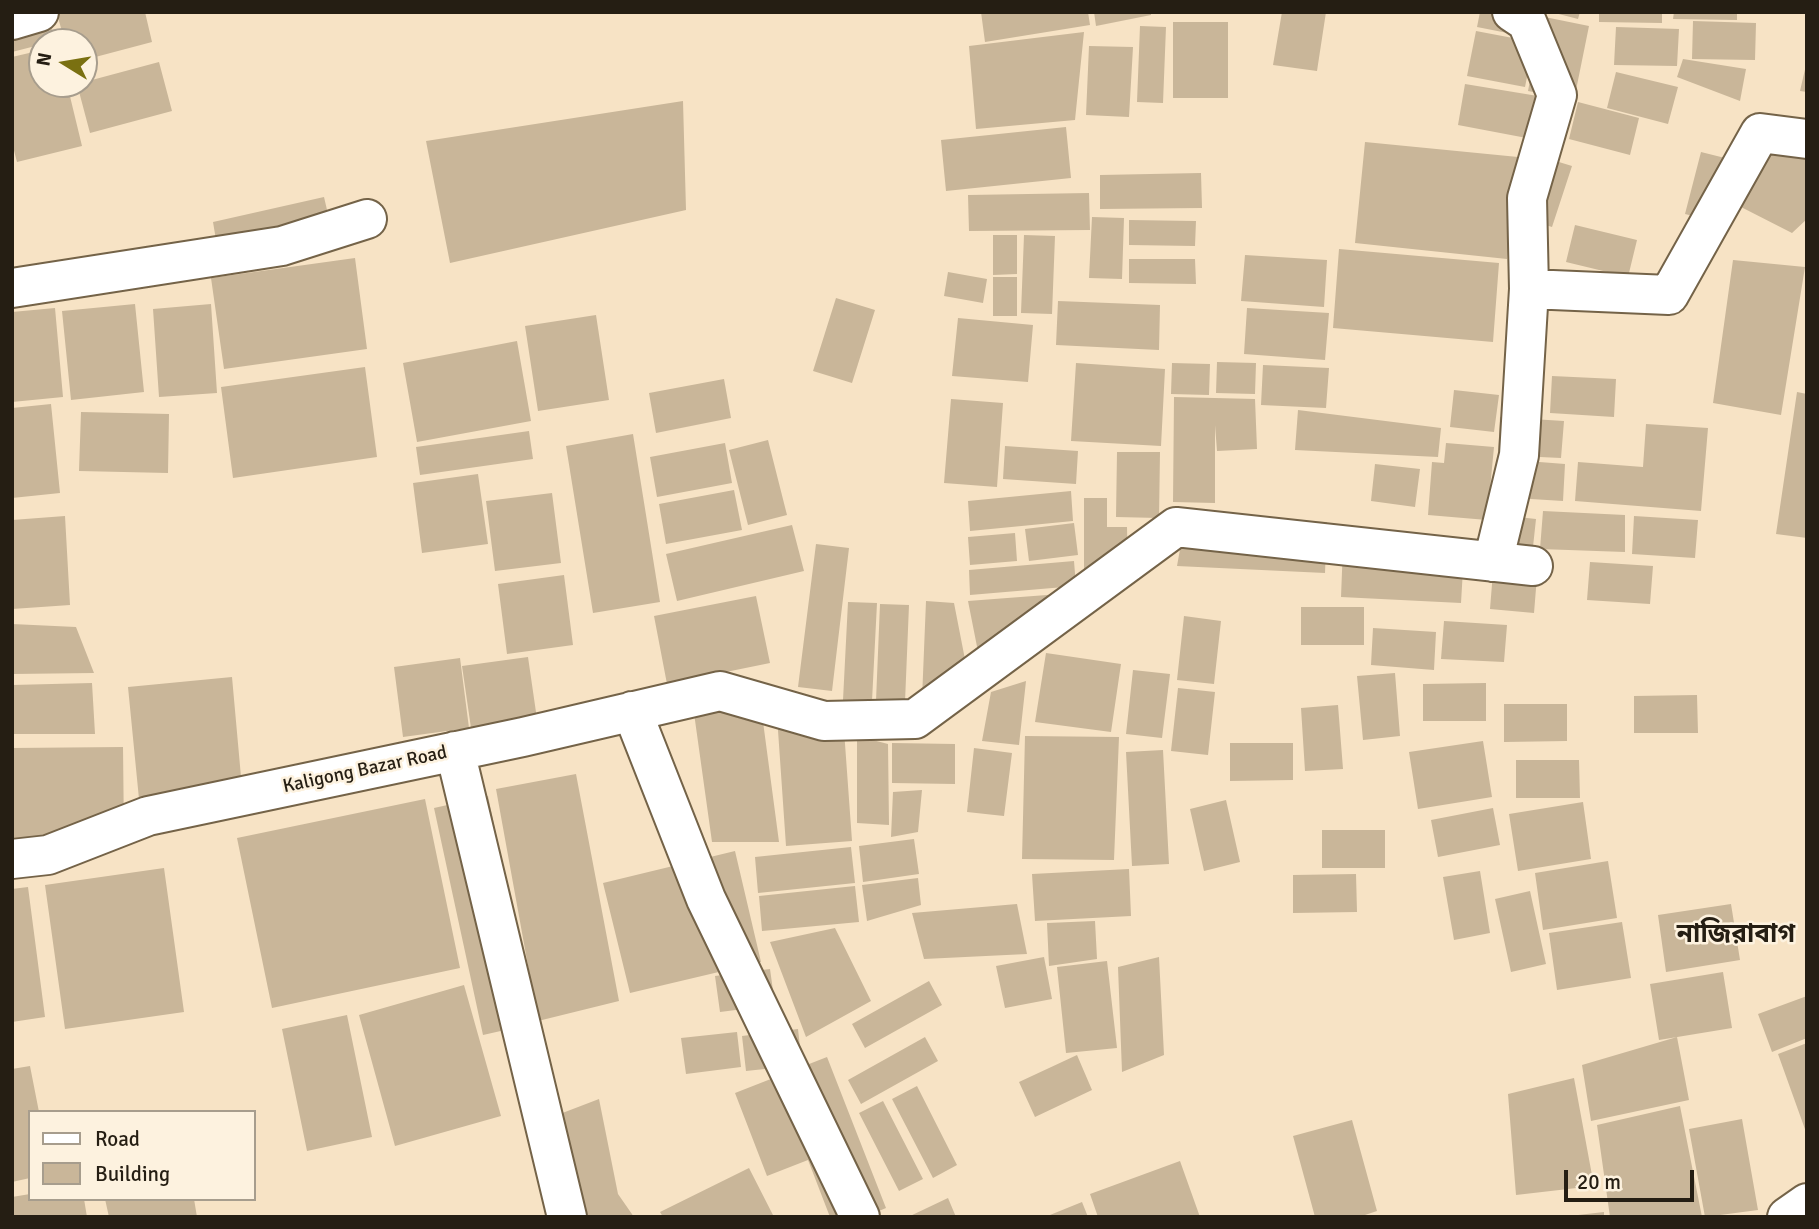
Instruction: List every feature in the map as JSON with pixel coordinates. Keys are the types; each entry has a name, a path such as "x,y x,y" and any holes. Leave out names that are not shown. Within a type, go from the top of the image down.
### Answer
{"street":[{"path":"12,20 39,12"},
{"path":"1512,12 1527,22 1557,95 1527,198 1529,289 1519,455 1493,562 1533,566"},
{"path":"1529,289 1670,295 1760,133 1807,139"},
{"path":"12,288 282,246 367,219"},
{"name":"Kaligong Bazar Road","path":"12,859 48,855 148,816 720,691 824,721 915,719 1175,527 1493,562"},
{"path":"632,711 706,899 860,1217"},
{"path":"455,751 567,1217"},
{"path":"1787,1217 1807,1203"}],"building":[{"path":"12,12 47,12 51,28 28,28 28,48 12,52"},
{"path":"145,12 152,42 98,56 98,28 61,28 57,14"},
{"path":"981,12 1088,12 1090,25 985,42"},
{"path":"1094,12 1151,12 1151,15 1096,26"},
{"path":"1282,12 1326,12 1317,71 1273,65"},
{"path":"1480,12 1520,12 1589,26 1574,100 1528,91 1538,39 1477,27"},
{"path":"1551,12 1580,12 1578,19"},
{"path":"1599,12 1662,12 1662,23 1599,22"},
{"path":"1674,12 1737,12 1737,20 1673,19"},
{"path":"1693,21 1756,23 1755,60 1692,59"},
{"path":"1173,22 1228,22 1228,98 1173,98"},
{"path":"1140,26 1166,27 1163,103 1137,102"},
{"path":"1616,27 1679,29 1677,66 1614,65"},
{"path":"1476,31 1534,42 1525,87 1467,76"},
{"path":"1084,32 1075,120 976,129 969,46"},
{"path":"1089,46 1133,47 1129,117 1086,115"},
{"path":"28,53 28,98 70,98 82,146 17,162 12,143 12,57"},
{"path":"1683,59 1746,69 1740,101 1677,77"},
{"path":"159,62 172,111 90,133 81,98 98,98 98,78"},
{"path":"1807,65 1807,92 1800,91"},
{"path":"1616,72 1678,87 1668,124 1607,108"},
{"path":"1465,84 1562,100 1553,143 1458,125"},
{"path":"683,101 686,210 450,263 426,141"},
{"path":"1578,102 1639,118 1630,155 1569,139"},
{"path":"1066,127 1071,178 946,191 941,140"},
{"path":"1768,129 1807,137 1807,219 1792,233 1741,207"},
{"path":"1365,142 1518,157 1507,259 1355,243"},
{"path":"1701,152 1737,161 1722,223 1685,214"},
{"path":"1536,155 1572,166 1552,227 1517,216"},
{"path":"1201,173 1202,208 1100,209 1100,175"},
{"path":"1089,193 1090,230 969,231 968,195"},
{"path":"324,197 331,227 218,252 213,222"},
{"path":"1092,217 1124,218 1122,279 1089,278"},
{"path":"1129,220 1196,221 1195,246 1129,245"},
{"path":"1575,225 1637,240 1628,277 1566,262"},
{"path":"993,235 1017,235 1017,274 993,275"},
{"path":"1024,235 1055,236 1052,314 1021,313"},
{"path":"1339,249 1499,263 1493,342 1333,328"},
{"path":"1245,255 1327,260 1324,307 1241,301"},
{"path":"355,258 367,349 224,369 211,278"},
{"path":"1129,259 1195,259 1196,284 1129,283"},
{"path":"1733,260 1805,267 1781,415 1713,403"},
{"path":"948,272 987,279 983,303 944,296"},
{"path":"993,277 1017,277 1017,316 993,316"},
{"path":"836,298 875,310 852,383 813,371"},
{"path":"1058,301 1160,305 1159,350 1056,345"},
{"path":"135,304 144,392 71,400 62,311"},
{"path":"211,304 217,393 159,397 153,309"},
{"path":"55,308 63,397 12,402 12,312"},
{"path":"1247,308 1329,313 1325,360 1244,354"},
{"path":"596,315 609,400 538,411 525,326"},
{"path":"958,318 1033,325 1028,382 952,376"},
{"path":"517,341 531,421 417,442 403,363"},
{"path":"1217,362 1256,363 1255,394 1216,393"},
{"path":"1076,363 1165,369 1161,446 1071,441"},
{"path":"1172,363 1210,364 1209,395 1171,394"},
{"path":"1263,365 1329,368 1326,408 1261,405"},
{"path":"365,367 377,457 233,478 221,387"},
{"path":"1552,376 1616,379 1614,417 1550,413"},
{"path":"724,379 731,418 656,433 649,393"},
{"path":"1454,390 1499,395 1494,432 1450,427"},
{"path":"1797,392 1807,394 1807,538 1776,534"},
{"path":"1174,397 1255,399 1257,449 1217,451 1215,425 1215,503 1173,502"},
{"path":"951,399 1003,403 997,487 944,483"},
{"path":"51,404 60,493 12,498 12,408"},
{"path":"1298,410 1441,428 1438,457 1295,450"},
{"path":"81,412 169,414 168,473 79,471"},
{"path":"1500,417 1564,421 1561,458 1498,455"},
{"path":"1646,424 1708,428 1701,511 1575,501 1578,462 1643,467"},
{"path":"529,431 533,459 420,475 416,447"},
{"path":"633,434 660,602 593,613 566,446"},
{"path":"768,440 787,515 748,525 729,450"},
{"path":"725,443 732,483 657,497 650,457"},
{"path":"1446,443 1494,447 1487,520 1428,515 1432,462 1444,463"},
{"path":"1005,446 1078,451 1076,484 1003,479"},
{"path":"1117,452 1160,452 1159,518 1116,517"},
{"path":"1501,459 1565,464 1563,501 1499,497"},
{"path":"1375,464 1420,469 1415,507 1371,501"},
{"path":"478,474 488,544 422,553 413,483"},
{"path":"734,490 742,530 666,544 659,504"},
{"path":"1071,491 1073,521 970,531 968,501"},
{"path":"552,493 561,563 495,571 486,501"},
{"path":"1084,498 1107,498 1107,527 1127,527 1128,574 1084,597"},
{"path":"1543,511 1625,515 1625,552 1540,549"},
{"path":"1491,514 1536,519 1532,556 1487,551"},
{"path":"65,516 70,605 12,609 12,520"},
{"path":"1186,516 1327,522 1325,573 1177,566"},
{"path":"1634,516 1698,520 1695,558 1632,554"},
{"path":"1074,523 1078,555 1029,561 1025,529"},
{"path":"792,525 804,571 677,601 666,554"},
{"path":"1015,533 1017,561 970,565 968,537"},
{"path":"816,544 849,548 832,691 798,687"},
{"path":"1343,546 1464,552 1461,603 1341,597"},
{"path":"1074,561 1076,586 970,595 969,570"},
{"path":"1590,562 1653,566 1650,604 1587,600"},
{"path":"1493,572 1537,576 1534,613 1490,609"},
{"path":"564,575 573,645 507,654 498,584"},
{"path":"1073,593 984,682 968,601"},
{"path":"756,596 770,663 667,684 654,616"},
{"path":"926,601 954,603 970,685 922,699"},
{"path":"848,602 877,603 872,701 843,700"},
{"path":"880,604 909,605 905,702 876,701"},
{"path":"1301,607 1364,607 1364,645 1301,645"},
{"path":"1184,616 1221,621 1214,684 1177,680"},
{"path":"1444,621 1507,625 1504,662 1441,659"},
{"path":"12,624 76,627 94,673 12,674"},
{"path":"1373,628 1436,632 1434,670 1371,665"},
{"path":"1046,653 1121,664 1111,732 1035,722"},
{"path":"528,657 538,726 472,735 462,666"},
{"path":"460,658 469,728 403,737 394,667"},
{"path":"1133,670 1170,674 1162,738 1126,734"},
{"path":"1395,673 1400,736 1363,740 1357,676"},
{"path":"232,677 242,788 139,799 128,687"},
{"path":"1026,681 1019,745 982,741 991,692"},
{"path":"92,683 95,734 12,734 12,685"},
{"path":"1486,683 1486,721 1423,721 1423,684"},
{"path":"1178,688 1215,692 1208,755 1171,751"},
{"path":"1697,695 1698,733 1634,733 1634,696"},
{"path":"760,699 779,842 712,842 693,706"},
{"path":"1504,704 1567,704 1567,741 1504,742"},
{"path":"1338,705 1343,769 1305,771 1301,708"},
{"path":"777,716 844,730 852,841 786,846"},
{"path":"857,736 888,744 889,825 857,823"},
{"path":"1025,736 1119,737 1114,860 1022,859"},
{"path":"1483,741 1492,797 1418,809 1409,752"},
{"path":"892,743 955,744 955,784 892,783"},
{"path":"1230,743 1293,743 1293,780 1230,781"},
{"path":"123,747 124,837 12,838 12,748"},
{"path":"974,748 1012,753 1004,816 967,812"},
{"path":"1163,750 1169,864 1132,866 1126,752"},
{"path":"1516,760 1579,760 1580,798 1516,798"},
{"path":"576,774 619,1001 538,1021 496,789"},
{"path":"922,790 918,832 891,837 893,792"},
{"path":"488,796 536,1023 483,1035 434,808"},
{"path":"425,799 460,968 272,1008 237,838"},
{"path":"1226,800 1240,862 1204,871 1190,809"},
{"path":"1583,802 1591,859 1518,871 1509,814"},
{"path":"1493,808 1500,845 1438,857 1431,820"},
{"path":"1322,830 1385,830 1385,868 1322,868"},
{"path":"914,839 919,874 863,882 859,846"},
{"path":"851,847 855,883 758,893 755,857"},
{"path":"735,851 761,962 630,993 603,883"},
{"path":"1608,861 1617,918 1543,930 1535,873"},
{"path":"164,868 184,1012 65,1029 45,885"},
{"path":"1129,869 1131,916 1035,921 1032,874"},
{"path":"1480,871 1490,933 1454,940 1443,877"},
{"path":"1356,874 1357,912 1293,913 1293,875"},
{"path":"918,878 921,905 867,921 862,885"},
{"path":"855,886 859,922 762,931 759,896"},
{"path":"28,887 45,1017 12,1022 12,889"},
{"path":"1530,891 1546,964 1511,972 1495,899"},
{"path":"1017,904 1027,954 924,959 912,913"},
{"path":"1731,904 1740,960 1666,972 1658,915"},
{"path":"1095,921 1097,959 1049,966 1047,923"},
{"path":"1622,922 1631,978 1557,990 1549,933"},
{"path":"835,928 871,1001 806,1037 770,942"},
{"path":"1044,957 1052,999 1005,1008 996,966"},
{"path":"1159,957 1164,1055 1122,1072 1118,967"},
{"path":"1107,961 1117,1048 1066,1053 1057,967"},
{"path":"770,969 775,1005 720,1012 715,976"},
{"path":"1723,972 1732,1028 1659,1040 1650,984"},
{"path":"929,981 942,1005 865,1048 852,1024"},
{"path":"464,985 501,1116 395,1146 359,1015"},
{"path":"1807,996 1807,1038 1772,1052 1758,1014"},
{"path":"347,1015 372,1137 307,1151 282,1029"},
{"path":"798,1029 802,1065 746,1071 742,1036"},
{"path":"737,1032 741,1067 686,1074 681,1038"},
{"path":"925,1037 938,1061 861,1104 848,1080"},
{"path":"1677,1037 1689,1100 1591,1121 1582,1065"},
{"path":"1807,1043 1807,1132 1806,1132 1778,1054"},
{"path":"1077,1055 1092,1090 1035,1117 1019,1082"},
{"path":"827,1057 886,1208 865,1217 830,1217 808,1160 767,1176 735,1093"},
{"path":"30,1066 39,1110 28,1110 28,1178 12,1182 12,1069"},
{"path":"1574,1078 1594,1186 1516,1195 1508,1094"},
{"path":"917,1086 957,1165 933,1178 892,1099"},
{"path":"599,1099 618,1194 634,1217 580,1217 552,1117"},
{"path":"883,1101 923,1179 899,1191 859,1113"},
{"path":"1680,1106 1702,1217 1610,1217 1597,1125"},
{"path":"1742,1119 1758,1210 1705,1217 1689,1129"},
{"path":"1352,1120 1377,1211 1359,1217 1315,1217 1293,1136"},
{"path":"1180,1161 1200,1217 1098,1217 1090,1194"},
{"path":"749,1168 774,1217 663,1217 660,1212"},
{"path":"28,1194 28,1201 84,1201 87,1217 12,1217 12,1197"},
{"path":"948,1198 956,1217 908,1217"},
{"path":"105,1201 194,1201 197,1217 109,1217"},
{"path":"1082,1202 1088,1217 1045,1217"},
{"path":"1604,1212 1604,1217 1578,1217 1578,1215"}],"district":[{"name":"নাজিরাবাগ","path":"1736,935"}]}
